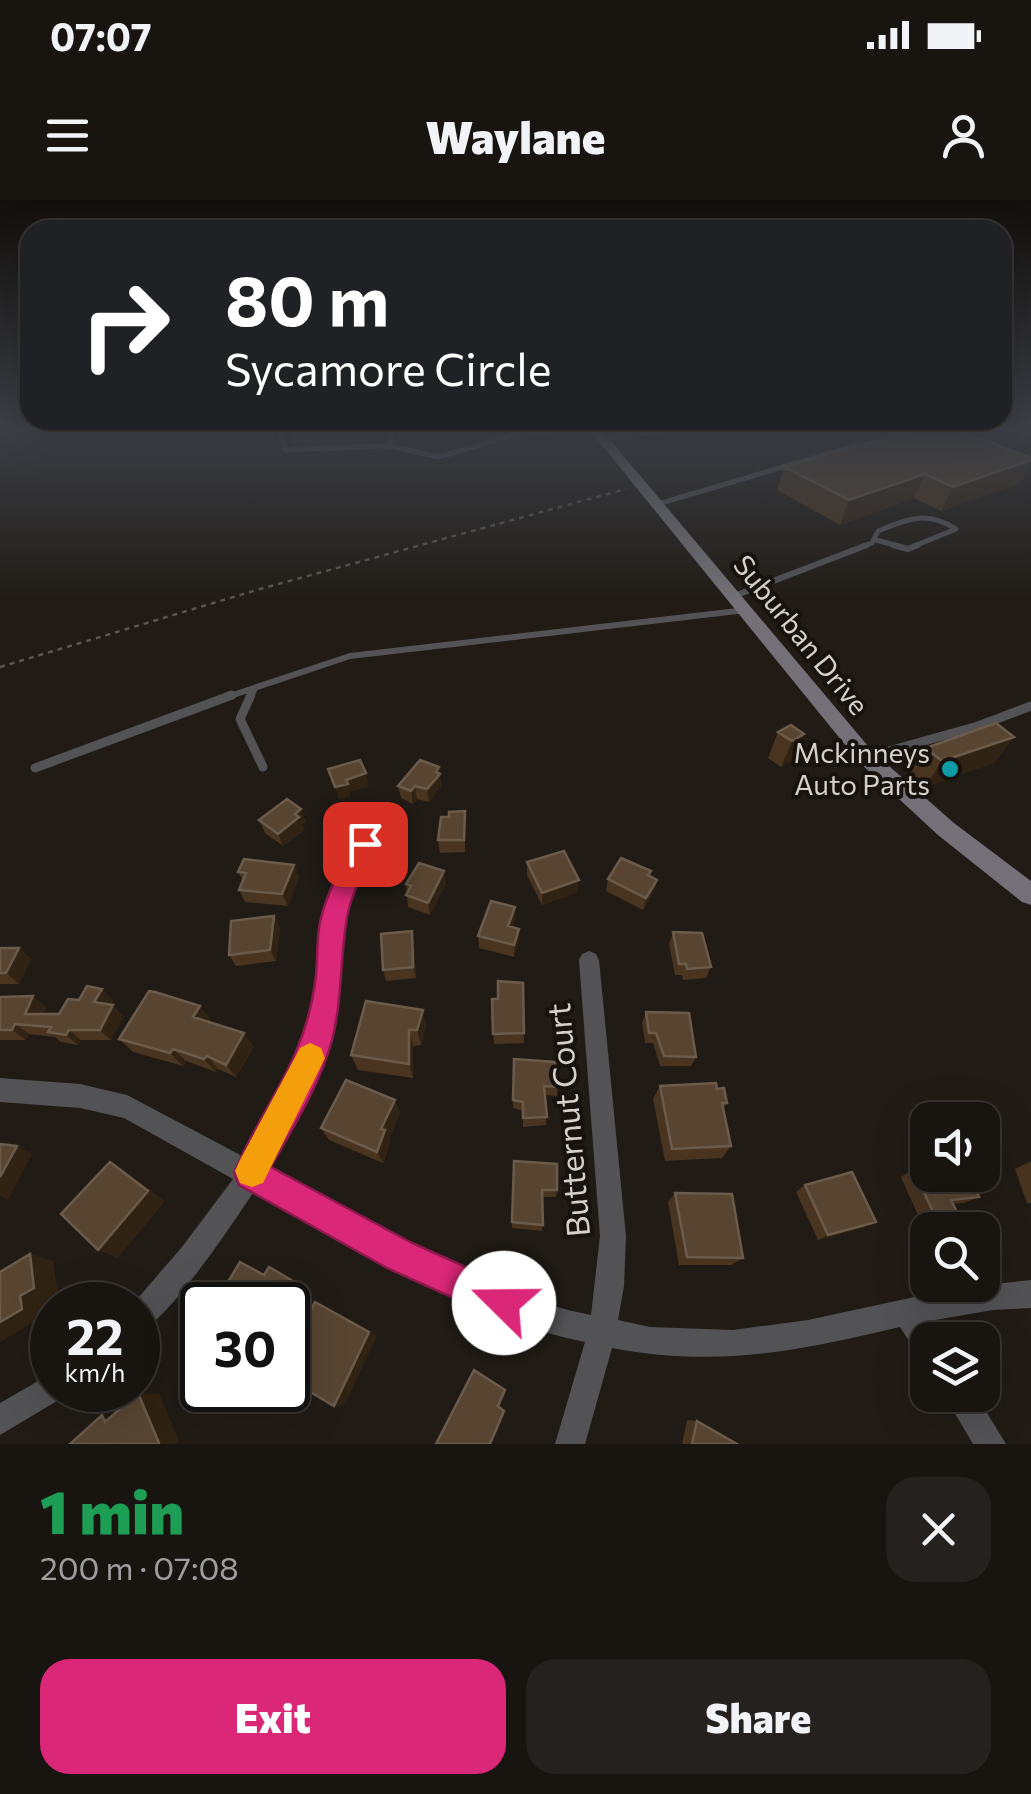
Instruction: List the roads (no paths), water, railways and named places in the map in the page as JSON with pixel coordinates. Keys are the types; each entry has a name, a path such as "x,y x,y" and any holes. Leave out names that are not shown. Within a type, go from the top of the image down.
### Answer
{"main road":[{"name":"Suburban Drive","path":"643,486 866,758 946,829 1031,895"}],"street":[{"path":"160,1291 250,1173 293,1097 317,1042 328,985 333,922 365,844"},
{"name":"Butternut Court","path":"570,1444 602,1333 613,1236 589,960"},
{"path":"0,1090 80,1096 127,1107 472,1291 602,1333 679,1343 733,1344 826,1332 955,1301 1031,1294"},
{"path":"908,1314 913,1322"},
{"path":"0,1420 30,1402"},
{"path":"971,1412 991,1444"}],"lane":[{"path":"658,504 719,486"},
{"path":"34,768 167,717 350,656 740,603 876,540 908,549 956,529 922,514 878,531 876,540"},
{"path":"254,690 240,718 264,767"},
{"path":"866,758 978,726 1031,706"}],"place":[{"name":"Mckinneys Auto Parts","path":"950,769"}]}
